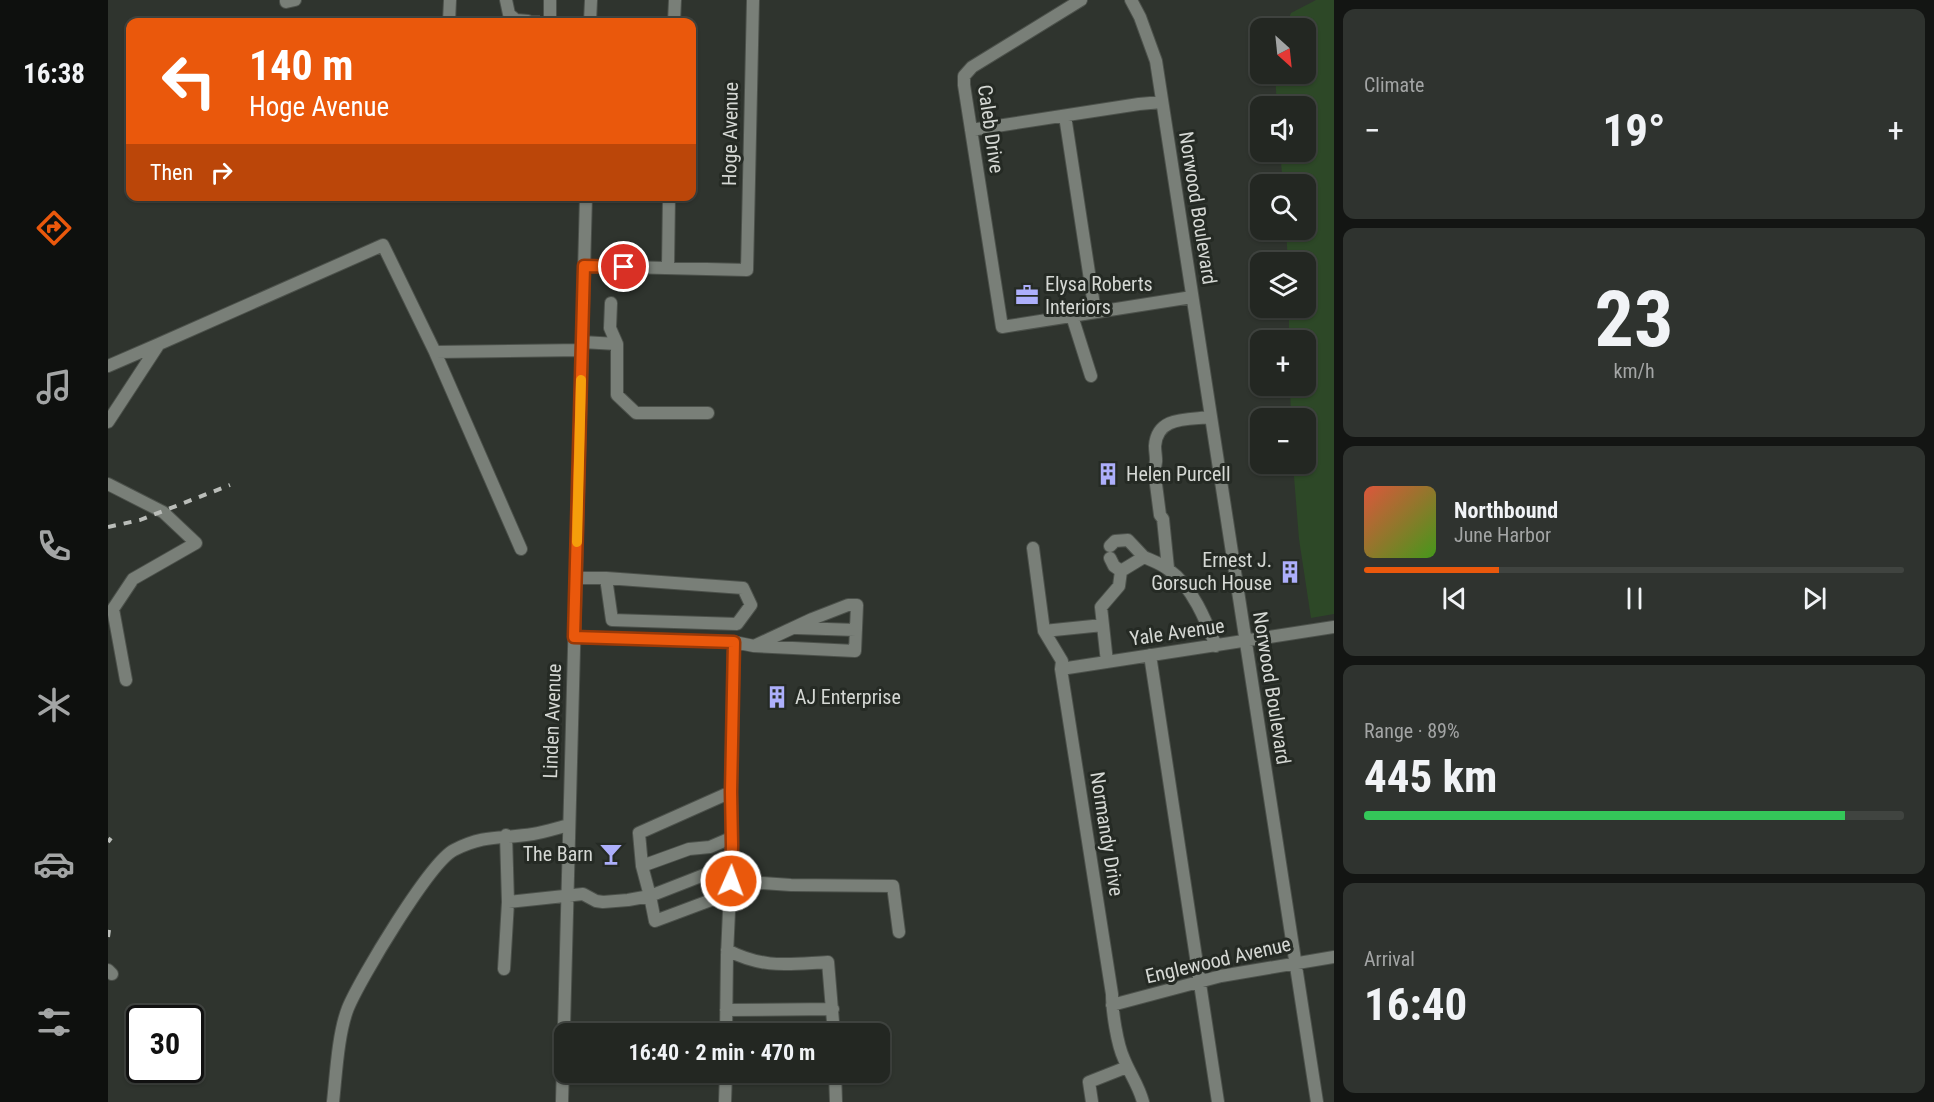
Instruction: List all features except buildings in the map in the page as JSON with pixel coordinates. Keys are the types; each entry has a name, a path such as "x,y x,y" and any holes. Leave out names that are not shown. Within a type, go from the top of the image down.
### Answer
{"street":[{"path":"449,18 450,0"},
{"path":"506,0 510,14 514,18"},
{"path":"548,18 550,0"},
{"path":"590,18 591,0"},
{"path":"674,18 675,0"},
{"name":"Hoge Avenue","path":"668,268 747,270 753,0"},
{"name":"Caleb Drive","path":"1072,316 1002,327 964,76 972,67 1082,0"},
{"name":"Norwood Boulevard","path":"1131,0 1140,17 1156,61 1317,1102"},
{"path":"971,130 1162,102"},
{"path":"1065,116 1095,312"},
{"name":"Linden Avenue","path":"562,1102 586,201"},
{"path":"584,266 668,268 669,201"},
{"path":"108,366 383,245 435,352 521,549"},
{"path":"1091,376 1072,316 1192,297"},
{"path":"610,303 610,328 617,344 617,395 636,413 708,413"},
{"path":"108,422 159,344"},
{"path":"435,352 617,344"},
{"path":"1168,568 1163,519 1160,515 1154,469 1157,465 1155,448 1157,435 1165,425 1171,422 1211,417"},
{"path":"108,484 163,512 196,543 133,579 111,609 126,680"},
{"path":"1121,571 1114,566 1110,552 1115,541 1128,540 1144,557 1168,568 1176,575 1194,600 1216,646"},
{"path":"1033,548 1044,631 1103,625"},
{"path":"1121,571 1144,557"},
{"path":"1107,662 1101,607 1119,586 1121,571"},
{"path":"576,578 606,578 743,588 751,605 737,624 612,620 606,578"},
{"path":"574,637 734,642 754,646 855,651 857,605 848,605 812,619 754,646"},
{"name":"Yale Avenue","path":"1061,669 1334,627"},
{"path":"794,628 856,630"},
{"name":"Normandy Drive","path":"1044,631 1062,661 1061,669 1111,985 1112,1005 1122,1057 1143,1102"},
{"path":"726,1023 732,864 734,642"},
{"path":"1149,655 1218,1102"},
{"path":"731,792 639,833 642,866 651,896 655,921 731,887 893,886 898,932"},
{"path":"333,1102 339,1049 348,1009 369,967 433,869 451,851 477,839 533,834 568,825"},
{"path":"504,969 508,902 506,836"},
{"path":"642,866 689,849 710,847 731,838"},
{"path":"508,902 583,894 603,902 651,896 732,864"},
{"path":"727,950 755,962 778,964 828,962 834,1023"},
{"name":"Englewood Avenue","path":"1112,1005 1199,982 1295,962 1334,957"},
{"path":"726,1011 833,1010"},
{"path":"1092,1102 1089,1082 1127,1067"},
{"path":"725,1102 726,1083"},
{"path":"835,1083 836,1102"}],"green space":[{"path":"1316,0 1334,0 1334,614 1311,618 1299,539 1294,474 1316,474 1316,408 1291,408 1290,396 1316,396 1316,330 1289,330 1289,318 1316,318 1316,252 1287,252 1287,240 1316,240 1316,174 1282,174 1281,162 1316,162 1316,96 1276,96 1276,84 1316,84 1316,18 1289,18 1291,13"}],"railway":[{"path":"108,527 140,520 230,485"},
{"path":"108,842 111,838"},
{"path":"108,937 109,930"}],"slow traffic":[{"path":"577,542 581,380"}],"place":[{"name":"Elysa Roberts Interiors","path":"1027,295"},
{"name":"Helen Purcell","path":"1108,474"},
{"name":"Ernest J. Gorsuch House","path":"1290,572"},
{"name":"AJ Enterprise","path":"777,697"},
{"name":"The Barn","path":"611,854"}],"route":[{"path":"624,267 584,266 574,637 734,642 731,881"}]}
